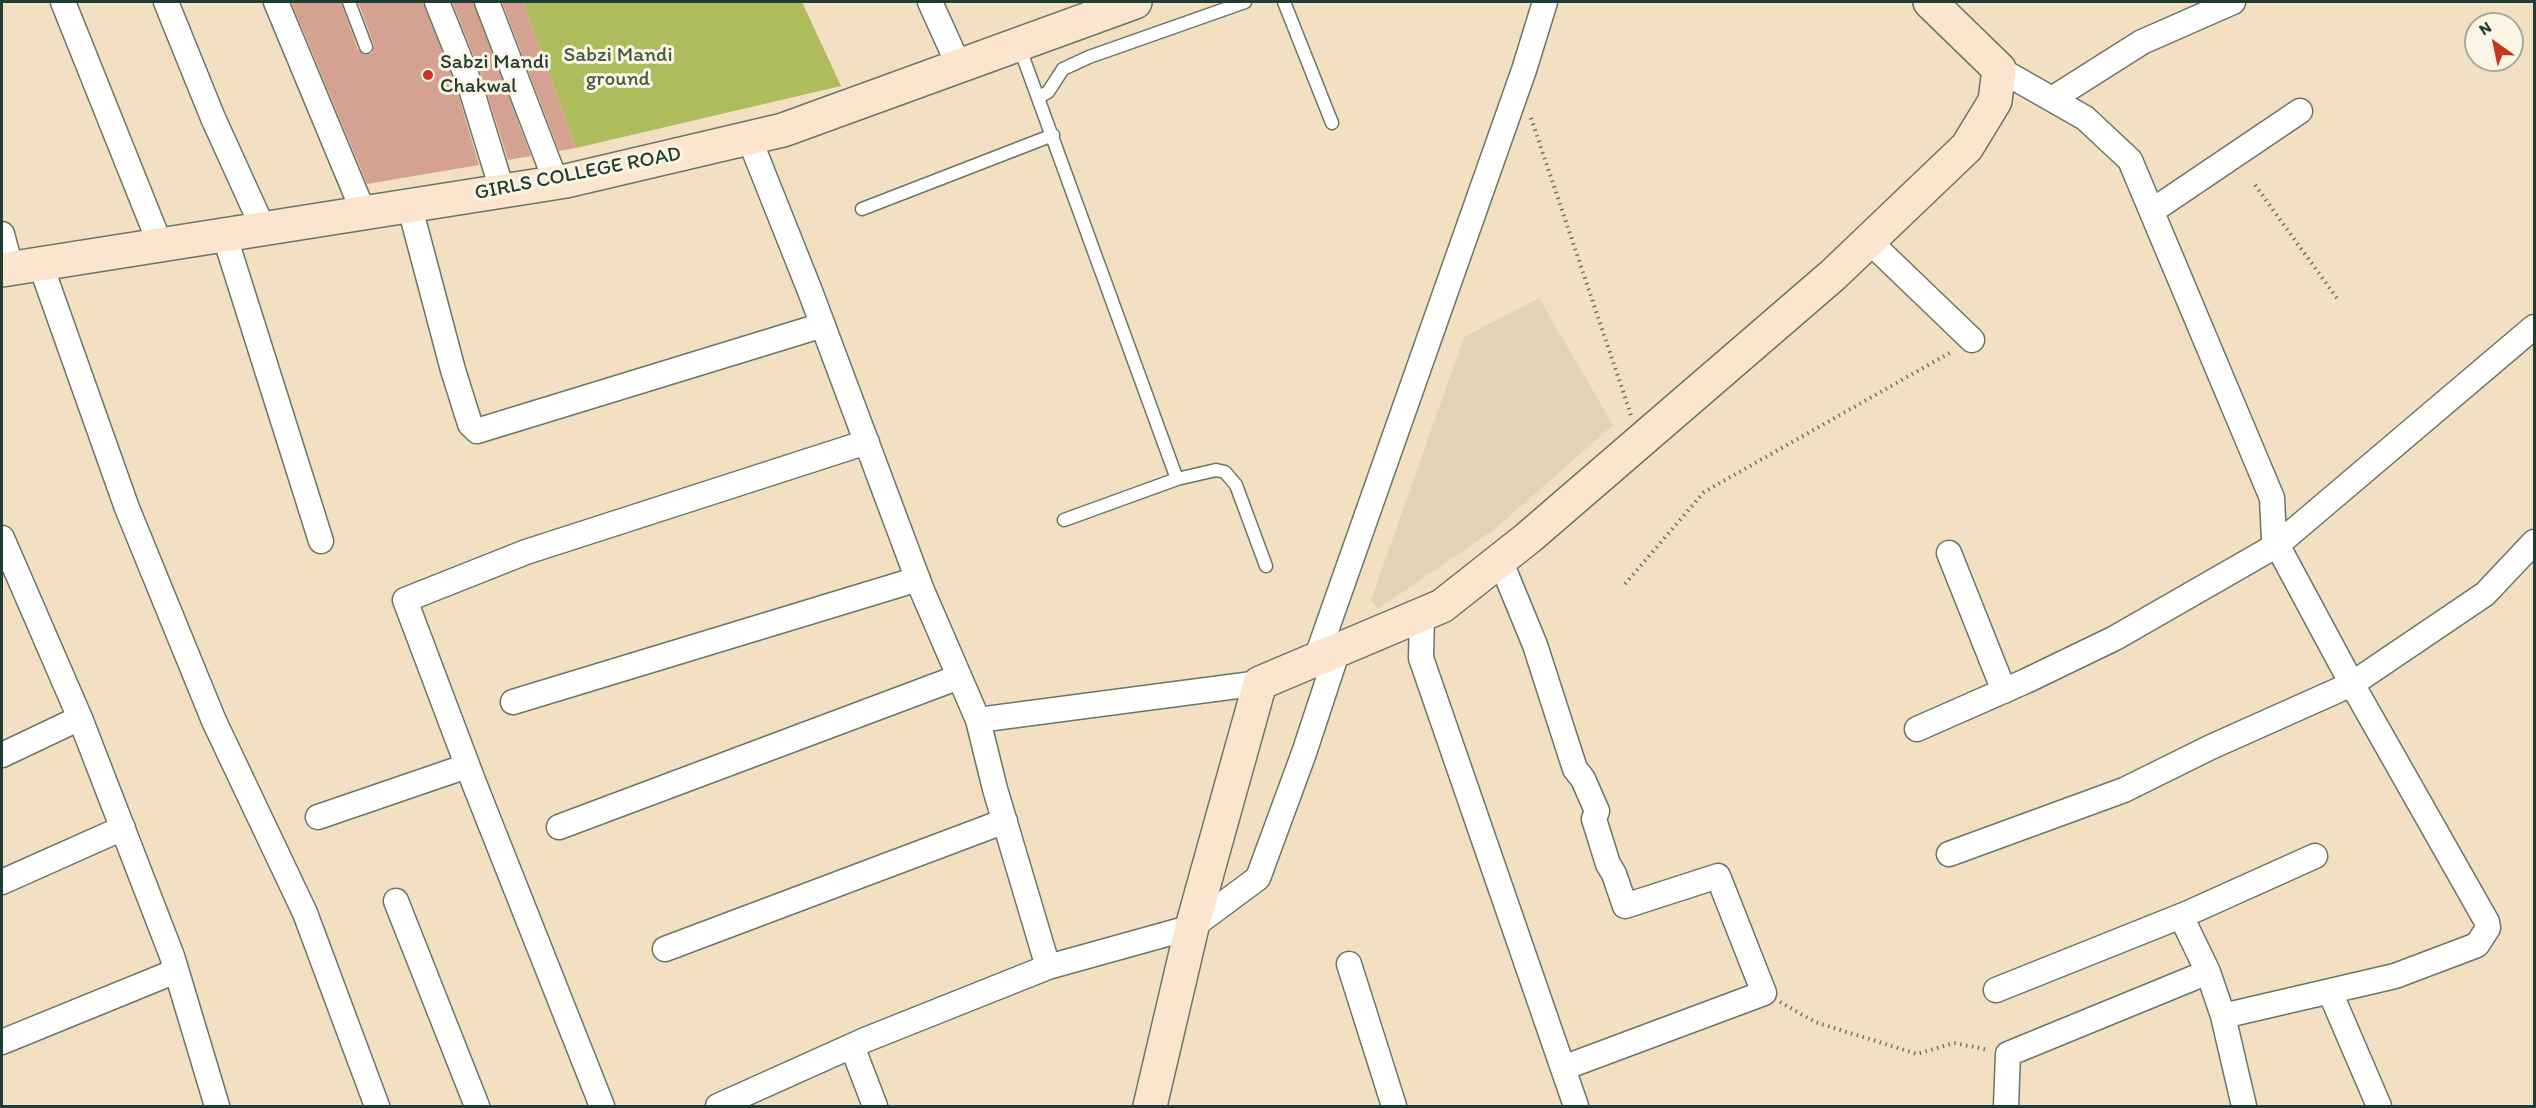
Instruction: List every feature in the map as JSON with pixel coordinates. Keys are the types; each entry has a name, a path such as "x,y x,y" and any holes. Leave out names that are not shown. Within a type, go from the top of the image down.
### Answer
{"street":[{"path":"63,2 160,244"},
{"path":"166,2 213,118 263,228"},
{"path":"276,2 363,211"},
{"path":"437,2 470,82 502,190"},
{"path":"487,2 556,182"},
{"path":"930,2 959,66"},
{"name":"GIRLS COLLEGE ROAD","path":"18,267 556,182 783,130 1018,45 1101,7 1135,2"},
{"path":"718,1107 852,1046 1048,967 1192,927 1258,878 1304,753 1327,654 1520,83 1545,2"},
{"path":"1930,2 1999,69 2085,118 2130,160 2272,498 2274,539 2352,684 2478,903 2488,928 2477,945 2396,976 2223,1016"},
{"path":"2052,99 2142,42 2233,2"},
{"path":"978,720 1260,683 1442,606 1639,442 1869,241 1967,147 1995,101 1999,69"},
{"path":"2152,211 2300,111"},
{"path":"749,138 823,325 918,579 978,720 1048,967"},
{"path":"409,204 453,370 470,424 477,431 823,325"},
{"path":"2,234 127,508 214,721 305,913 377,1107"},
{"path":"224,234 321,542"},
{"path":"1869,241 1972,340"},
{"path":"1917,729 2004,691 2115,638 2277,545 2535,327"},
{"path":"602,1107 467,766 405,600 526,552 867,442"},
{"path":"2,538 80,718 123,828 176,971 217,1107"},
{"path":"1949,854 2124,790 2211,747 2352,684 2485,594 2535,542"},
{"path":"1949,554 2004,691"},
{"path":"1500,560 1535,645 1575,769 1584,779 1597,811 1594,819 1608,864 1614,874 1625,906 1718,876 1764,993 1563,1068"},
{"path":"513,702 918,579"},
{"path":"1422,614 1421,658 1576,1107"},
{"path":"559,827 959,677"},
{"path":"1150,1107 1192,927 1260,683"},
{"path":"2,755 80,718"},
{"path":"318,817 467,766"},
{"path":"665,949 1005,821"},
{"path":"2,882 123,828"},
{"path":"1996,990 2181,916 2314,856"},
{"path":"396,901 477,1107"},
{"path":"2181,916 2208,972 2223,1016 2244,1107"},
{"path":"1349,964 1394,1107"},
{"path":"2,1042 176,971"},
{"path":"2006,1107 2008,1054 2208,972"},
{"path":"2330,992 2379,1107"},
{"path":"852,1046 875,1107"}],"lane":[{"path":"349,2 366,47"},
{"path":"1039,97 1048,92 1063,69 1089,57 1245,2"},
{"path":"1284,2 1332,123"},
{"path":"1018,45 1053,135 1177,479"},
{"path":"862,209 1053,135"},
{"path":"1064,520 1177,479 1216,470 1225,472 1236,485 1266,566"}],"path":[{"path":"1520,83 1639,442"},
{"path":"2254,185 2339,301"},
{"path":"1625,584 1704,492 1972,340"},
{"path":"1764,993 1815,1022 1917,1054 1954,1043 2008,1054"}],"shaded area":[{"path":"1539,298 1613,425 1495,529 1378,609 1371,600 1464,337"}],"green space":[{"name":"Sabzi Mandi ground","path":"523,2 802,2 841,86 576,148"}],"building":[{"path":"291,2 341,2 358,50 365,55 372,53 374,45 358,2 423,2 456,87 479,165 367,184"},
{"path":"452,2 473,2 531,156 508,160 482,77"},
{"path":"502,2 523,2 576,148 559,151"}],"place":[{"name":"Sabzi Mandi Chakwal","path":"428,75"}]}
